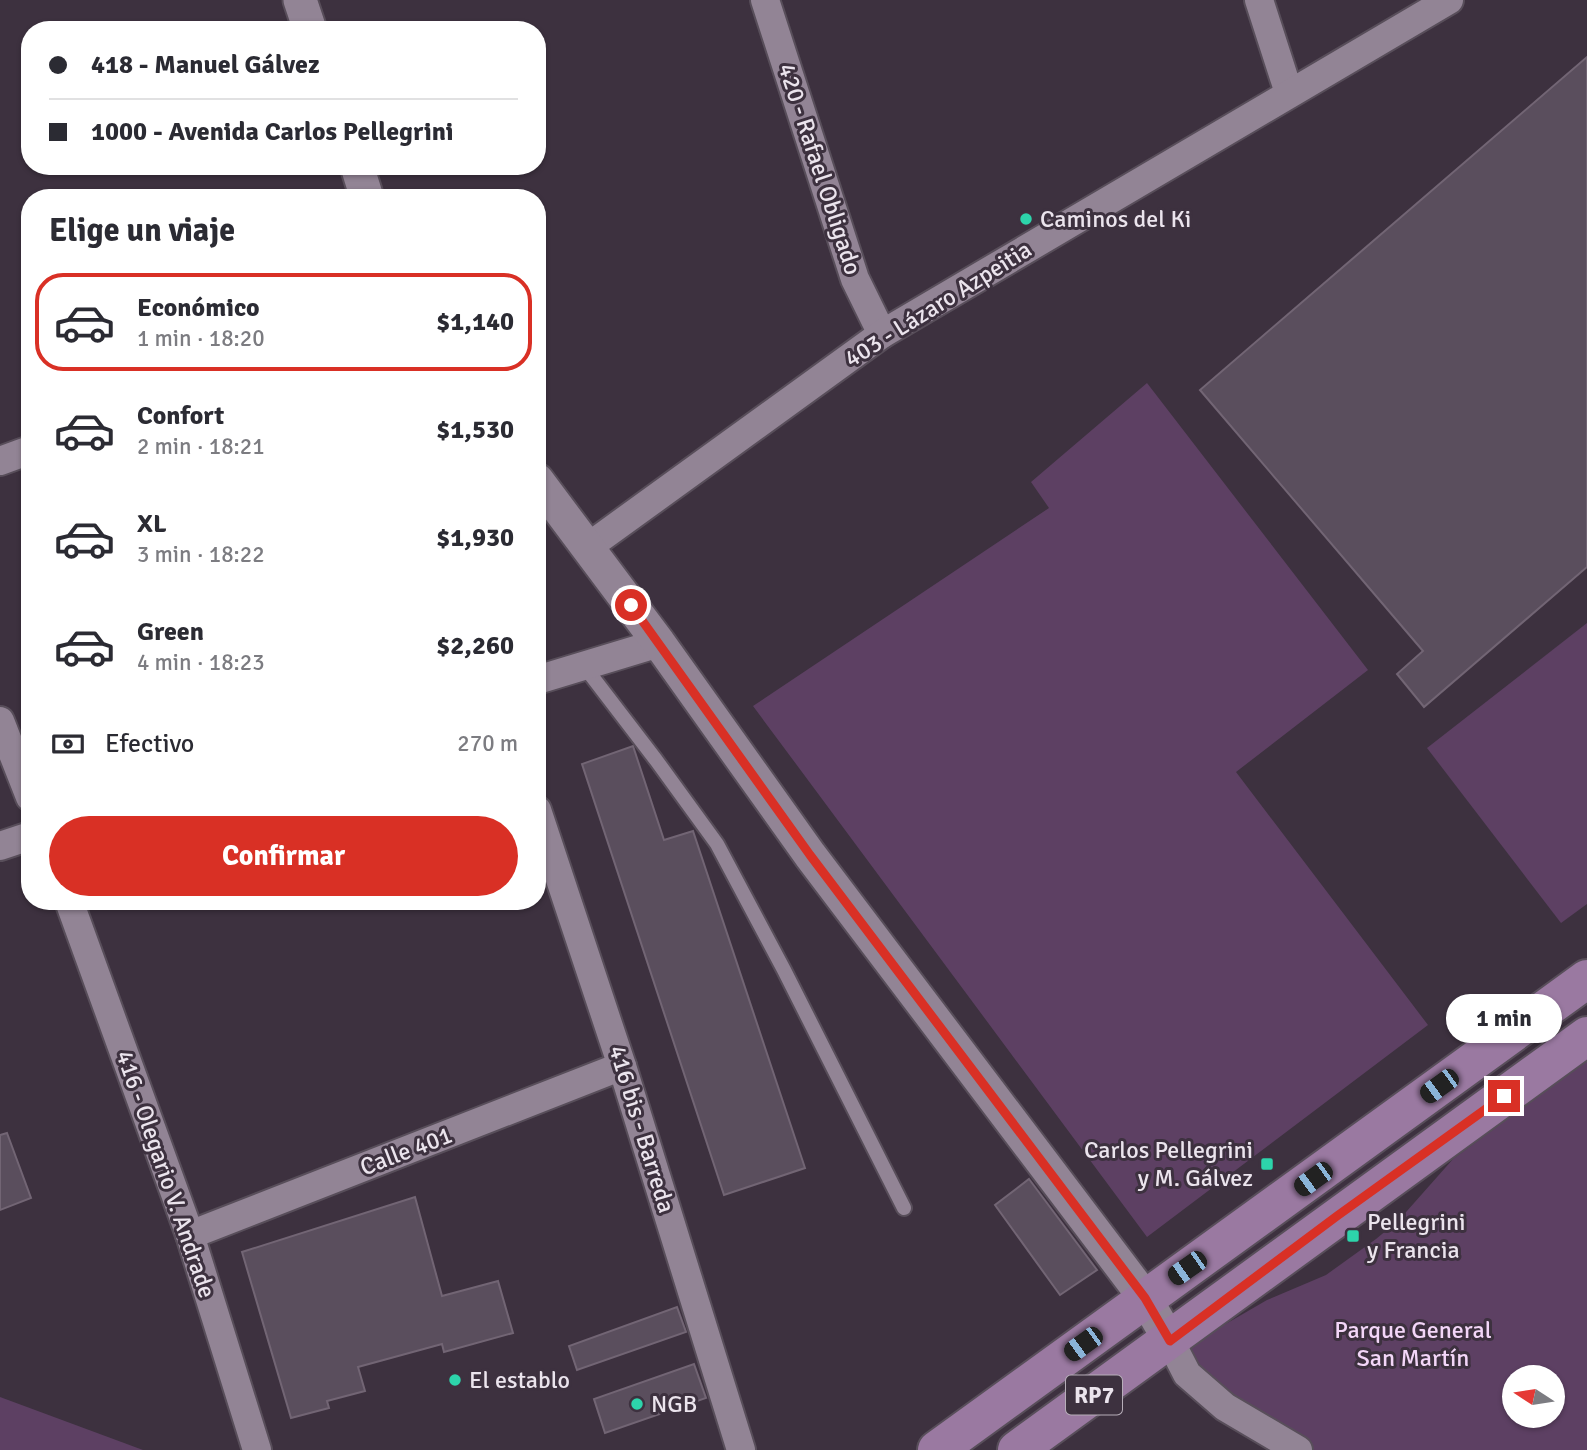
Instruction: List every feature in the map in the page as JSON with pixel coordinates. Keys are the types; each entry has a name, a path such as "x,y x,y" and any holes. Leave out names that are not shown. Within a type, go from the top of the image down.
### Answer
{"main road":[{"name":"RP7","path":"937,1450 1587,979"},
{"name":"RP7","path":"1017,1450 1587,1037"}],"street":[{"path":"300,0 307,21"},
{"name":"420 - Rafael Obligado","path":"765,0 855,279 882,334"},
{"path":"1259,0 1289,93"},
{"name":"403 - Lázaro Azpeitia","path":"588,547 882,334 1449,0"},
{"path":"0,461 21,453"},
{"path":"546,492 659,643 818,866 1145,1298 1187,1374 1225,1407 1298,1450"},
{"path":"546,677 659,643"},
{"path":"0,721 21,774"},
{"name":"416 bis - Barreda","path":"546,837 622,1066 739,1450"},
{"path":"0,846 21,839"},
{"name":"416 - Olegario V. Andrade","path":"72,910 190,1235 249,1447"},
{"name":"Calle 401","path":"190,1235 622,1066"}],"lane":[{"path":"584,666 717,844 785,970 904,1208"}],"green space":[{"path":"1147,383 1368,670 1236,772 1428,1025 1147,1237 753,706 1049,508 1031,482"},
{"path":"1587,623 1587,904 1561,923 1427,748"},
{"name":"Parque General San Martín","path":"1587,1061 1587,1450 1313,1450 1206,1383 1190,1350 1198,1340 1267,1300 1326,1275 1399,1220 1453,1159"},
{"path":"0,1397 143,1450 0,1450"}],"building":[{"path":"1587,57 1587,567 1424,707 1397,674 1423,651 1200,390"},
{"path":"633,746 664,840 693,831 805,1168 724,1195 582,764"},
{"path":"7,1133 31,1198 0,1210 0,1135"},
{"path":"1029,1179 1097,1270 1060,1295 995,1205"},
{"path":"415,1197 442,1296 498,1281 513,1333 444,1352 442,1344 358,1367 365,1391 327,1401 329,1408 291,1418 242,1252"},
{"path":"677,1307 686,1332 577,1370 569,1346"},
{"path":"694,1364 706,1398 605,1433 594,1399"}],"place":[{"name":"Caminos del Ki","path":"1026,219"},
{"name":"Carlos Pellegrini y M. Gálvez","path":"1267,1164"},
{"name":"Pellegrini y Francia","path":"1353,1236"},
{"name":"El establo","path":"455,1380"},
{"name":"NGB","path":"637,1404"}],"route":[{"path":"631,605 810,855 1145,1298 1170,1341 1504,1096"}]}
